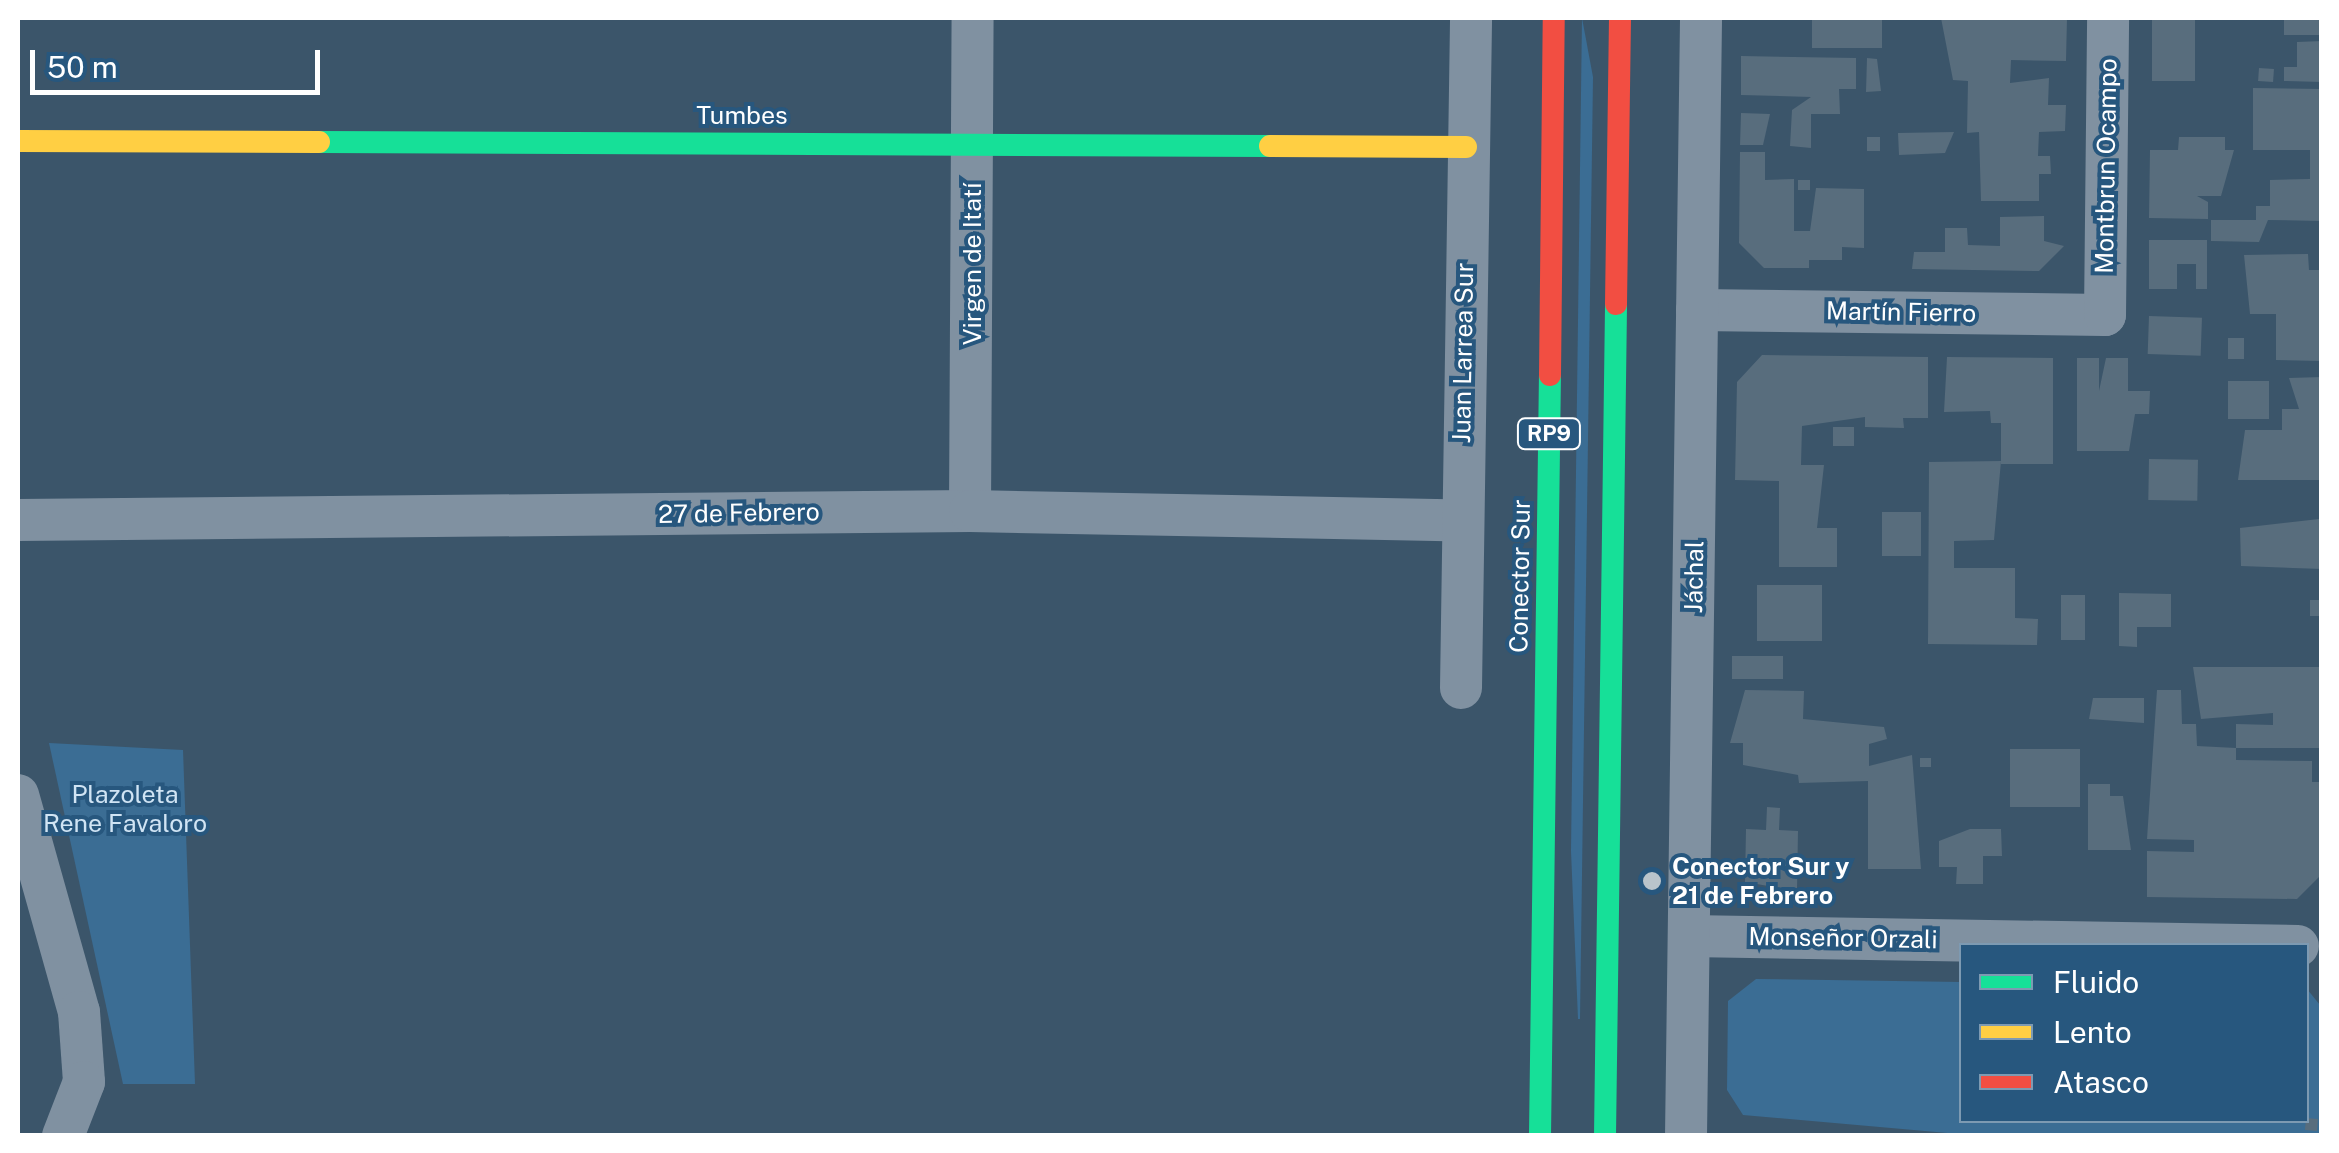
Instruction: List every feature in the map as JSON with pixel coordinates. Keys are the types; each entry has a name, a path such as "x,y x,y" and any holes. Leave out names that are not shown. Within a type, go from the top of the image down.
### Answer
{"main road":[{"name":"Conector Sur","path":"1540,1136 1554,18"},
{"name":"RP9","path":"1606,1136 1620,18"},
{"name":"Tumbes","path":"18,140 1466,147"}],"street":[{"name":"Virgen de Itatí","path":"970,510 973,18"},
{"name":"Juan Larrea Sur","path":"1461,688 1466,147 1471,18"},
{"name":"Jáchal","path":"1686,1136 1701,18"},
{"name":"Montbrun Ocampo","path":"2105,315 2108,18"},
{"name":"Martín Fierro","path":"1698,310 2105,315"},
{"name":"27 de Febrero","path":"18,520 970,510 1461,520"},
{"path":"18,795 80,1012 84,1082 64,1136"},
{"name":"Monseñor Orzali","path":"1689,936 2115,943"}],"green space":[{"path":"1582,18 1593,77 1578,1019 1571,851"},
{"name":"Plazoleta Rene Favaloro","path":"49,743 183,750 195,1084 123,1084"},
{"path":"1756,979 1959,982 1959,1123 2309,1123 2309,991 2320,1005 2320,1135 1970,1135 1743,1115 1727,1090 1728,1001"}],"building":[{"path":"1812,18 1882,18 1882,48 1812,48"},
{"path":"1941,18 2067,18 2066,61 2011,60 2010,83 2049,78 2048,105 2066,105 2065,131 2039,132 2038,156 2050,156 2051,174 2039,174 2039,201 1981,201 1979,132 1967,133 1968,81 1953,80"},
{"path":"2152,18 2195,18 2195,81 2152,81"},
{"path":"2284,18 2322,18 2322,35 2284,35"},
{"path":"2322,41 2322,82 2284,81 2284,67 2297,67 2297,42"},
{"path":"1741,56 1856,58 1856,89 1839,89 1840,114 1811,114 1811,148 1790,146 1792,110 1811,97 1741,95"},
{"path":"1867,58 1877,59 1881,91 1866,92"},
{"path":"2259,68 2274,69 2273,82 2258,81"},
{"path":"2253,88 2322,89 2322,221 2268,220 2259,242 2211,241 2211,220 2256,220 2256,206 2270,206 2270,180 2310,179 2310,150 2253,150"},
{"path":"1741,113 1770,114 1763,145 1740,145"},
{"path":"1954,132 1945,153 1899,155 1898,133"},
{"path":"1867,137 1880,137 1880,151 1867,151"},
{"path":"2179,137 2225,137 2225,150 2234,150 2221,196 2197,196 2208,202 2208,219 2149,218 2150,150 2178,150"},
{"path":"1740,152 1765,152 1765,180 1794,179 1794,231 1810,231 1816,188 1864,189 1864,248 1842,247 1842,260 1809,260 1809,268 1764,268 1739,243"},
{"path":"1798,180 1810,180 1810,190 1798,190"},
{"path":"2044,216 2044,241 2064,246 2039,271 1912,269 1914,252 1945,252 1945,228 1967,228 1968,245 2000,246 2000,217"},
{"path":"2149,240 2207,240 2207,289 2196,289 2196,264 2177,264 2177,289 2149,289"},
{"path":"2308,254 2309,270 2322,270 2322,361 2276,360 2276,314 2250,314 2244,255"},
{"path":"2149,316 2202,318 2201,356 2148,354"},
{"path":"2228,338 2244,338 2244,359 2228,359"},
{"path":"1762,355 1928,357 1928,418 1903,418 1904,428 1865,427 1865,417 1802,426 1801,465 1824,465 1817,528 1837,528 1837,567 1779,567 1779,481 1735,480 1737,382"},
{"path":"1947,357 2053,358 2053,464 2001,464 2001,423 1991,423 1990,411 1944,412"},
{"path":"2077,358 2099,358 2099,391 2106,358 2128,358 2128,391 2150,391 2149,414 2135,414 2129,451 2077,451"},
{"path":"2322,377 2322,480 2238,480 2245,430 2282,430 2282,409 2299,409 2289,378"},
{"path":"2228,381 2269,381 2269,419 2228,419"},
{"path":"1833,427 1854,427 1854,446 1833,446"},
{"path":"2149,459 2198,460 2197,501 2148,500"},
{"path":"2001,461 1994,540 1954,541 1954,568 2015,568 2015,618 2038,619 2037,645 1928,644 1929,462"},
{"path":"1882,512 1921,512 1921,556 1882,556"},
{"path":"2319,519 2322,569 2241,566 2240,528"},
{"path":"1757,585 1822,585 1822,641 1757,641"},
{"path":"2119,593 2171,594 2171,627 2137,627 2137,647 2119,646"},
{"path":"2061,595 2085,595 2085,640 2061,640"},
{"path":"2310,600 2322,600 2322,616 2310,616"},
{"path":"1732,656 1783,656 1783,679 1732,679"},
{"path":"2193,667 2322,667 2322,748 2236,748 2236,724 2273,725 2273,713 2201,719"},
{"path":"1745,690 1804,691 1803,719 1884,727 1887,739 1869,744 1869,766 1912,755 1921,869 1868,869 1868,781 1799,783 1798,775 1743,765 1743,743 1730,743"},
{"path":"2157,690 2181,690 2182,724 2196,724 2197,746 2236,748 2236,760 2312,761 2312,782 2322,782 2320,876 2297,899 2147,897 2147,851 2194,852 2194,840 2147,839"},
{"path":"2093,698 2144,698 2144,723 2089,719"},
{"path":"2010,749 2080,749 2080,807 2010,807"},
{"path":"1920,758 1931,758 1931,767 1920,767"},
{"path":"2088,784 2110,784 2110,796 2123,796 2131,850 2088,850"},
{"path":"1767,807 1780,808 1779,830 1798,831 1797,891 1745,882 1746,829 1766,830"},
{"path":"1970,829 2001,829 2002,856 1983,856 1983,884 1956,884 1957,867 1939,867 1939,841"},
{"path":"2309,1118 2318,1119 2317,1131 2305,1130"}],"traffic: fast":[{"path":"319,142 1270,146"},
{"path":"1605,1136 1616,304"},
{"path":"1540,1136 1550,375"}],"traffic: slow":[{"path":"18,141 319,142"},
{"path":"1270,146 1466,147"}],"traffic: jam":[{"path":"1550,375 1554,18"},
{"path":"1616,304 1620,18"}],"place":[{"name":"Conector Sur y 21 de Febrero","path":"1652,881"}]}
